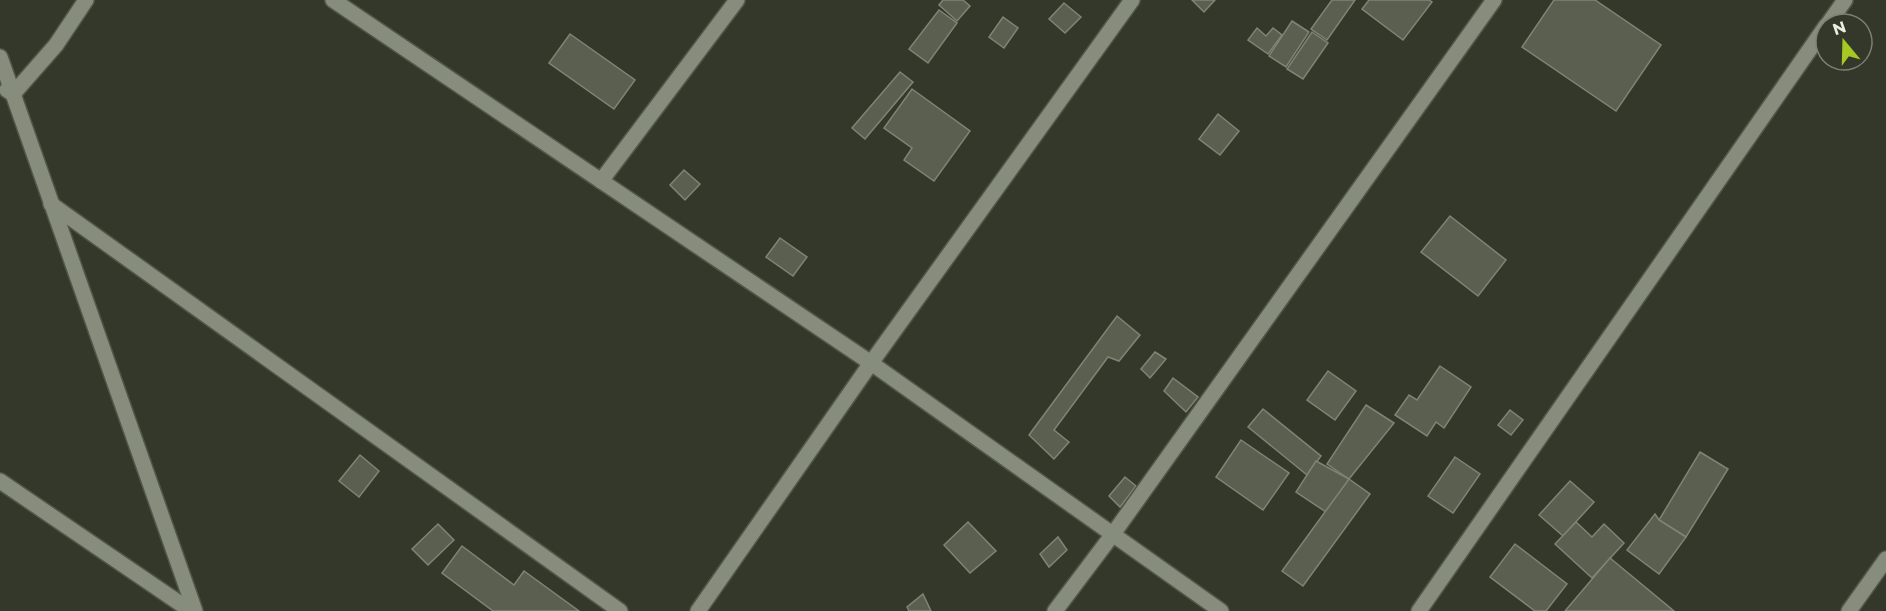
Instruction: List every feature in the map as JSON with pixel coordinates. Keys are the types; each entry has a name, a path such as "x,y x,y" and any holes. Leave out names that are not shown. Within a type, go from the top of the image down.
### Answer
{"street":[{"path":"6,90 56,45 86,0"},
{"path":"333,0 871,363 1221,611"},
{"path":"601,181 737,0"},
{"path":"698,611 871,363 1132,0"},
{"path":"1055,611 1113,534 1494,0"},
{"path":"1419,611 1814,44"},
{"path":"0,57 6,90 51,204 193,611"},
{"path":"51,204 620,611"},
{"path":"0,481 193,611"},
{"path":"1849,611 1886,559"}],"building":[{"path":"943,0 963,0 970,6 957,21 939,5"},
{"path":"1192,0 1215,0 1204,12"},
{"path":"1332,0 1355,0 1327,40 1311,29"},
{"path":"1369,0 1429,0 1432,2 1403,40 1362,9"},
{"path":"1554,0 1595,0 1661,45 1616,111 1522,47"},
{"path":"1064,3 1081,17 1065,33 1049,19"},
{"path":"939,10 957,23 928,63 909,49"},
{"path":"1003,17 1018,28 1004,48 989,37"},
{"path":"1292,21 1309,32 1286,67 1269,56"},
{"path":"1257,28 1266,36 1273,28 1282,35 1268,54 1248,40"},
{"path":"1312,32 1328,43 1303,79 1287,69"},
{"path":"570,34 635,80 614,109 549,63"},
{"path":"900,72 913,82 865,139 852,128"},
{"path":"912,89 970,131 934,181 904,160 912,148 884,128"},
{"path":"1218,114 1239,131 1220,155 1199,139"},
{"path":"684,170 700,184 685,200 670,185"},
{"path":"1450,216 1506,260 1478,296 1421,252"},
{"path":"780,238 807,257 793,276 766,257"},
{"path":"1117,316 1140,335 1119,361 1108,357 1054,430 1069,442 1054,459 1029,435"},
{"path":"1155,352 1166,359 1150,378 1141,369"},
{"path":"1440,366 1471,387 1444,428 1436,422 1427,436 1395,415 1409,395 1417,400"},
{"path":"1328,371 1356,391 1335,420 1307,400"},
{"path":"1173,378 1198,397 1186,412 1164,391"},
{"path":"1366,405 1394,423 1349,479 1327,464"},
{"path":"1263,409 1321,456 1307,475 1248,427"},
{"path":"1510,410 1523,420 1511,435 1498,425"},
{"path":"1241,440 1289,473 1263,510 1216,477"},
{"path":"1700,452 1728,469 1686,537 1659,520"},
{"path":"360,455 379,471 359,497 339,481"},
{"path":"1455,457 1480,474 1453,513 1428,496"},
{"path":"1316,461 1349,479 1329,514 1296,492"},
{"path":"1125,477 1136,486 1120,507 1109,496"},
{"path":"1349,479 1370,494 1303,586 1282,571"},
{"path":"1570,481 1594,502 1563,536 1539,515"},
{"path":"1655,514 1659,520 1686,537 1659,574 1627,550"},
{"path":"968,522 996,551 970,573 944,545"},
{"path":"1576,522 1592,537 1604,524 1624,543 1592,578 1555,544"},
{"path":"438,524 454,540 428,565 412,549"},
{"path":"1058,537 1067,550 1049,567 1040,554"},
{"path":"1515,544 1567,584 1546,611 1535,611 1490,577"},
{"path":"462,546 514,585 524,571 579,611 493,611 442,573"},
{"path":"1610,558 1674,611 1565,611"},
{"path":"923,594 931,611 909,611 907,607"}]}
